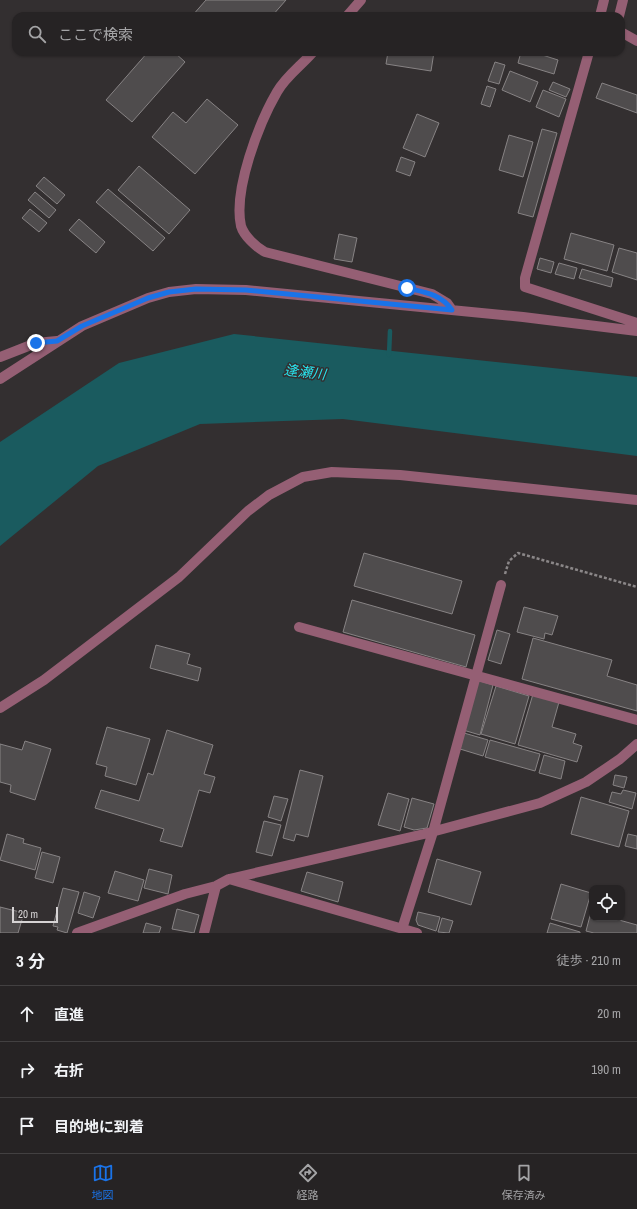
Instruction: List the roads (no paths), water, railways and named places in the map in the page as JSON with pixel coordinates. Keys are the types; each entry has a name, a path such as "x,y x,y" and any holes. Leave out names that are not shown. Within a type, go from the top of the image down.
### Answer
{"street":[{"path":"350,12 361,0"},
{"path":"601,12 604,0"},
{"path":"620,12 623,0"},
{"path":"625,34 637,41"},
{"path":"309,56 297,70 290,74 277,92 257,134 241,189 241,225 245,233 259,249 265,252 432,294 447,303 452,310"},
{"path":"588,56 525,278 525,287 637,323"},
{"path":"0,380 57,341 82,326 118,310 169,292 196,289 246,290 452,310 637,331"},
{"path":"0,357 36,343 57,341"},
{"path":"0,708 44,680 179,577 203,553 224,536 248,511 269,495 303,477 332,472 400,475 637,500"},
{"path":"229,879 409,931 433,832 475,674 501,585"},
{"path":"299,627 475,674 637,720"},
{"path":"77,933 185,894 216,886 229,879 433,832 540,803 586,782 620,759 637,744"},
{"path":"204,933 216,886"}],"water":[{"name":"逢瀬川","path":"234,334 637,377 637,456 343,419 200,424 98,466 0,546 0,442 119,363"}],"waterway":[{"path":"389,355 390,331"}]}
